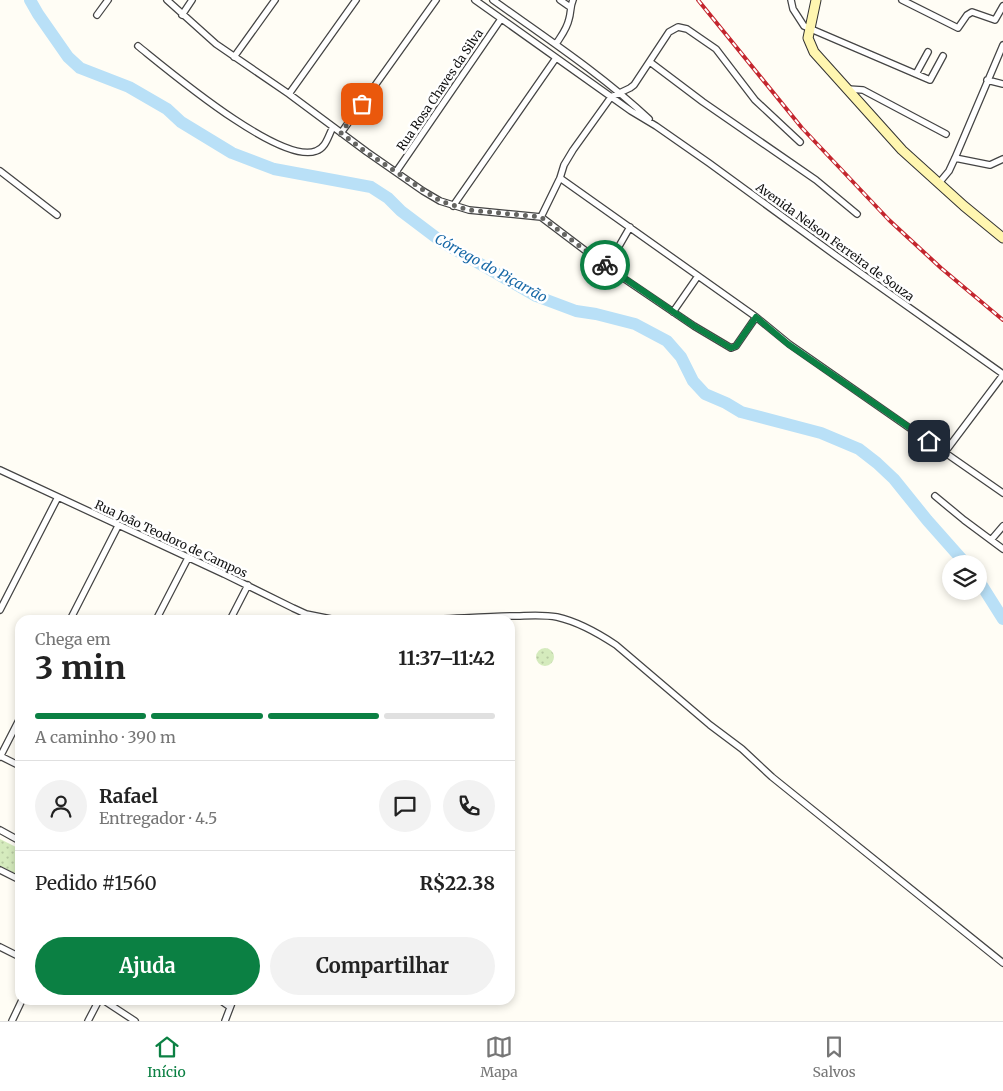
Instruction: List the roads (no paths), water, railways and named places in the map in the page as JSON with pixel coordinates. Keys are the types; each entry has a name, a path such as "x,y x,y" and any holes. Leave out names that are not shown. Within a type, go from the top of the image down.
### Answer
{"street":[{"path":"97,15 108,0"},
{"path":"167,0 216,44 289,94 396,172 440,201 453,206 490,213 541,217 607,267 673,312 734,348 756,317"},
{"path":"182,15 192,0"},
{"path":"234,57 275,0"},
{"path":"289,94 356,0"},
{"path":"341,133 436,0"},
{"name":"Avenida Nelson Ferreira de Souza","path":"474,0 630,111 656,126 1003,374"},
{"name":"Avenida Nelson Ferreira de Souza","path":"493,0 620,92 656,126"},
{"path":"560,0 570,7"},
{"path":"556,44 566,28 573,0"},
{"path":"791,0 793,9 804,26 930,80 943,56"},
{"path":"816,0 808,38 814,52 902,150 1003,238"},
{"path":"902,0 958,28 966,15 972,12 996,20 1003,6"},
{"name":"Rua Rosa Chaves da Silva","path":"396,172 501,19"},
{"path":"541,217 568,158 611,97 634,84 669,32 678,27 687,29 716,49 755,100 800,142"},
{"path":"939,183 948,172 955,158 1003,45"},
{"path":"138,46 202,98 279,145 296,151 315,152 322,148 333,127"},
{"path":"916,74 928,52"},
{"path":"453,206 556,58"},
{"path":"650,62 703,102 816,180 857,214"},
{"path":"987,80 1003,84"},
{"path":"848,89 863,90 946,134"},
{"path":"955,158 990,164 996,164 1003,160"},
{"path":"0,171 57,215"},
{"path":"560,178 756,317 788,344 1003,493"},
{"path":"607,267 630,227"},
{"path":"673,312 698,276"},
{"path":"945,452 1003,374"},
{"name":"Rua João Teodoro de Campos","path":"0,470 311,615"},
{"path":"934,496 1003,549"},
{"path":"0,610 58,497"},
{"path":"73,615 118,526"},
{"path":"991,540 1003,526"},
{"path":"159,615 188,558"},
{"path":"233,615 248,585"},
{"path":"515,616 557,617 587,627 616,645 710,725 742,749 772,777 1003,963"},
{"path":"15,728 0,756 15,764"},
{"path":"0,830 15,838"},
{"path":"0,870 15,878"},
{"path":"0,947 15,954"},
{"path":"12,1021 20,1005"},
{"path":"88,1021 98,1005"},
{"path":"109,1005 135,1021"},
{"path":"226,1005 230,1008"},
{"path":"225,1021 231,1005"}],"waterway":[{"name":"Córrego do Piçarrão","path":"30,0 68,57 80,68 129,87 167,109 181,122 232,153 274,169 371,187 388,198 401,211 442,242 536,296 576,311 635,324 667,341 681,357 693,381 705,394 741,412 821,433 859,449 894,479 958,555"},
{"name":"Córrego do Piçarrão","path":"987,594 1003,619"}],"railway":[{"path":"698,0 802,128 889,220 941,268 1003,320"}]}
